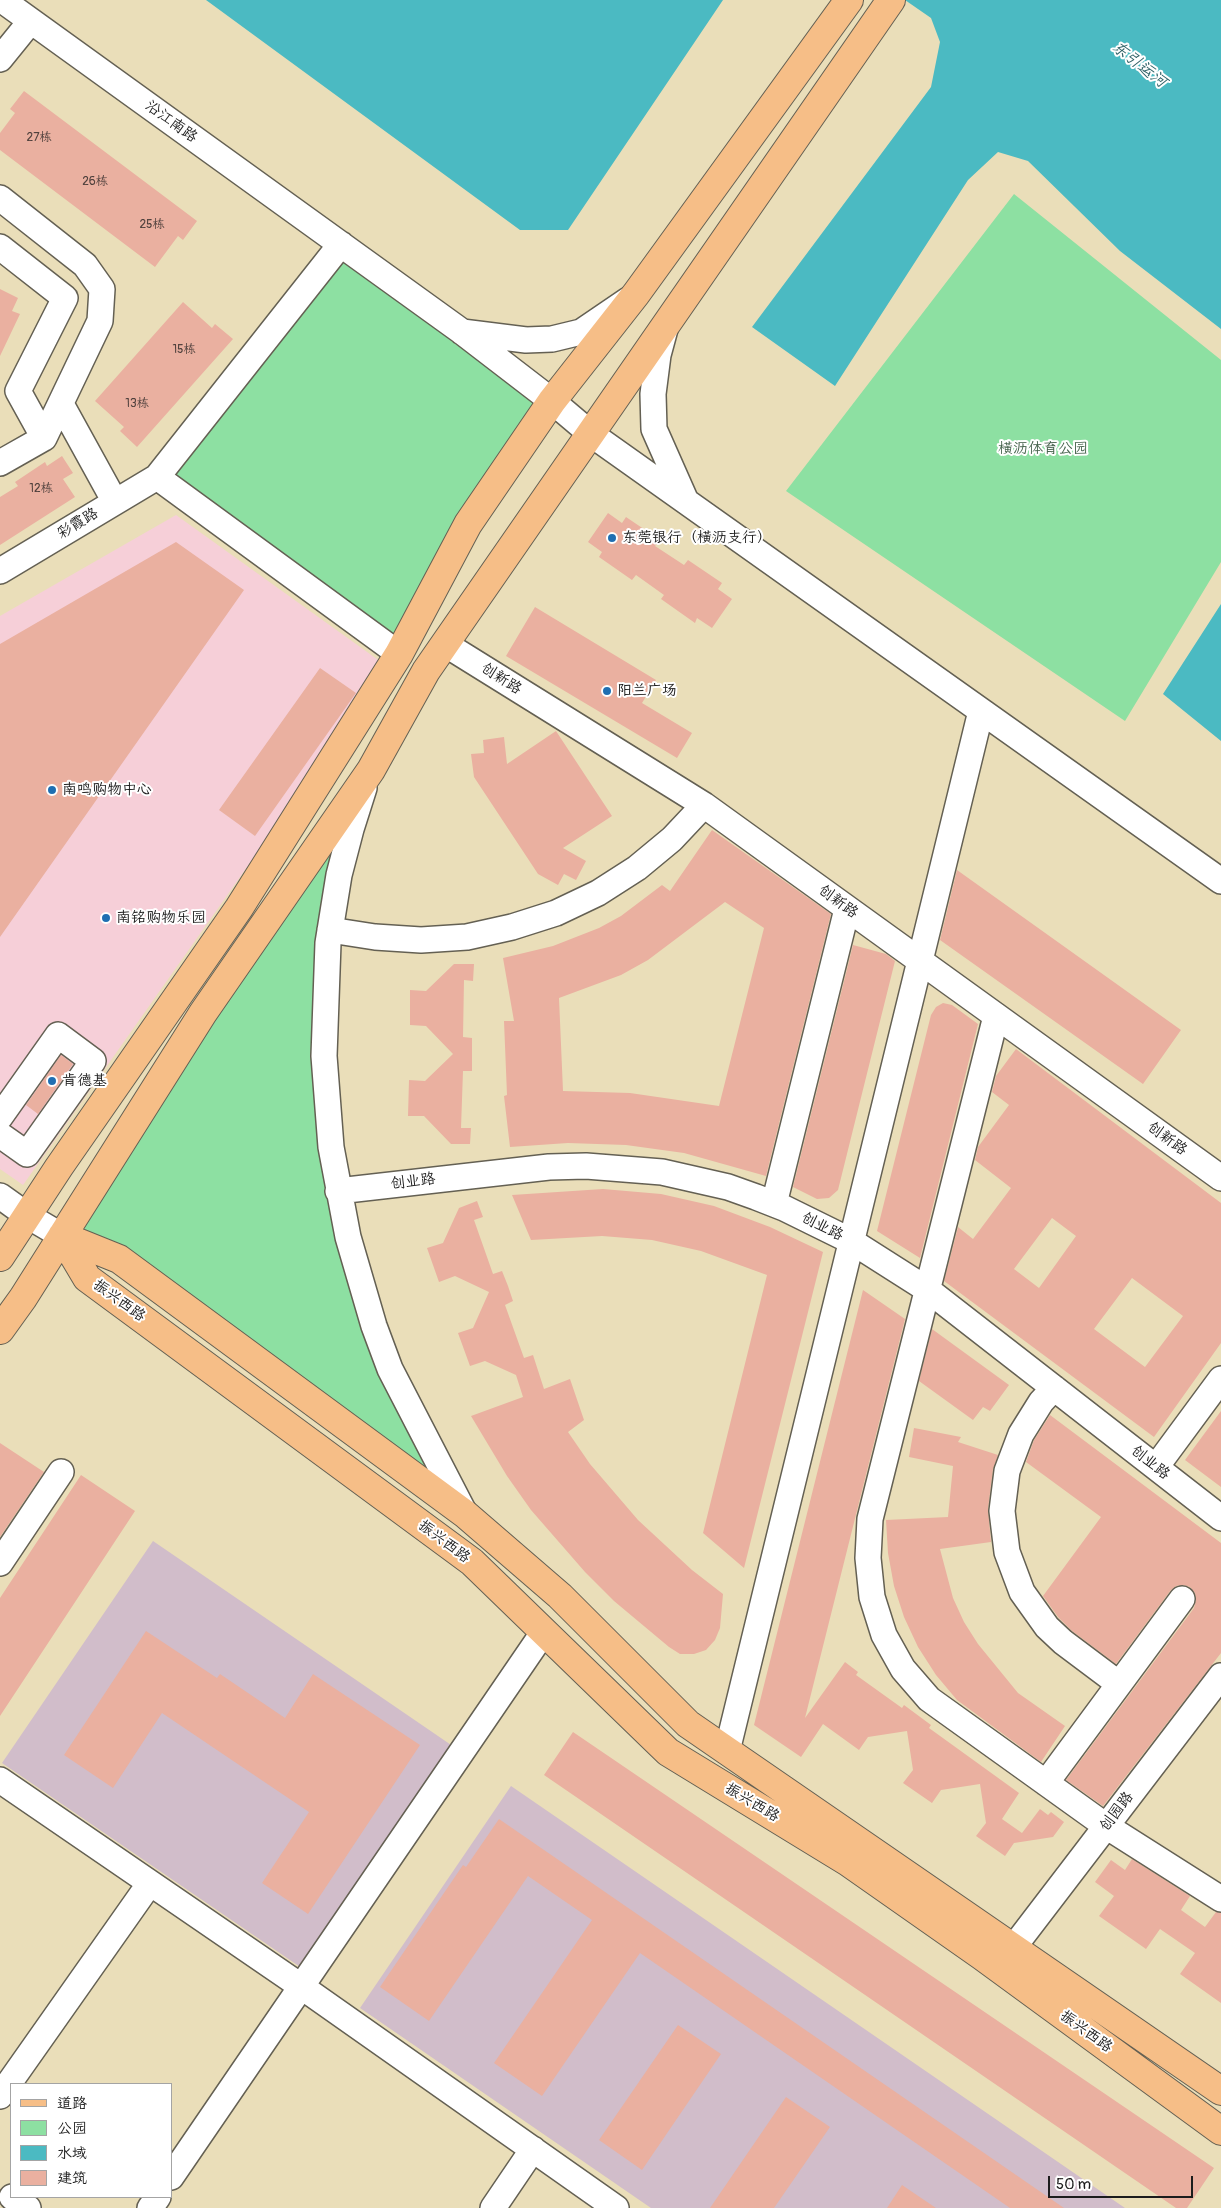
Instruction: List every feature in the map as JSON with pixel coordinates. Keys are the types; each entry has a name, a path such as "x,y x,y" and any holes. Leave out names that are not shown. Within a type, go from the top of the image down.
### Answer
{"main road":[{"path":"0,1257 59,1167 239,908 399,654 468,524 552,401 636,294 849,0"},
{"path":"0,1330 62,1236 203,1013 371,770 426,671 887,6"},
{"name":"振兴西路","path":"62,1236 119,1259 465,1514 560,1596 688,1724 1221,2090"},
{"name":"振兴西路","path":"62,1236 86,1278 472,1562 543,1633 668,1752 848,1862 982,1956 1221,2131"}],"street":[{"name":"沿江南路","path":"2,0 461,331 552,401 591,434 1221,881"},
{"path":"0,58 30,22"},
{"path":"0,198 85,265 102,290 100,321 44,438 0,462"},
{"path":"341,244 157,477 399,654"},
{"path":"0,247 65,298 18,391 44,438"},
{"path":"461,331 526,340 552,339 581,332 636,294"},
{"path":"667,322 658,355 653,394 654,429 686,501"},
{"path":"61,404 115,502"},
{"name":"彩霞路","path":"0,571 157,477"},
{"name":"创新路","path":"445,644 704,805 1221,1178"},
{"path":"727,1751 981,711"},
{"path":"371,770 348,840 339,875 325,977 324,1056 328,1111 338,1191 360,1282 390,1369 465,1514"},
{"path":"330,930 375,938 421,940 467,937 512,928 556,913 598,893 636,868 672,839 704,805"},
{"path":"774,1204 847,909"},
{"path":"996,1016 870,1519 868,1558 872,1597 889,1643 904,1669 929,1699 1106,1826 1221,1899"},
{"path":"0,1117 58,1035 93,1060 28,1154 0,1135"},
{"name":"创业路","path":"338,1191 548,1167 586,1166 624,1168 689,1178 728,1188 774,1204 852,1241 928,1290 1221,1518"},
{"path":"0,1196 28,1216 62,1236"},
{"path":"1156,1467 1221,1379"},
{"path":"1054,1388 1041,1402 1020,1434 1007,1471 1002,1511 1007,1552 1022,1592 1047,1627 1063,1642 1119,1684"},
{"path":"0,1563 61,1472"},
{"path":"1046,1783 1182,1599"},
{"path":"172,2176 543,1633"},
{"name":"创园路","path":"1013,1948 1221,1676"},
{"path":"0,1780 302,1987 616,2208"},
{"path":"0,2096 150,1884"},
{"path":"493,2208 533,2150"},
{"path":"15,2198 28,2208"}],"shaded area":[{"name":"南铭购物乐园","path":"176,515 388,667 23,1185 0,1169 0,616"},
{"path":"153,1541 457,1749 306,1971 2,1763"},
{"path":"511,1786 1125,2208 651,2208 360,2008"}],"green space":[{"name":"横沥体育公园","path":"1014,194 1221,360 1221,562 1125,721 786,491"},
{"path":"341,244 552,401 399,654 157,477"},
{"path":"371,770 351,829 325,1079 360,1281 465,1514 65,1232"}],"water":[{"path":"206,0 723,0 568,230 520,230"},
{"name":"东引运河","path":"905,0 1221,0 1221,329 1120,251 1028,161 998,152 968,180 835,386 752,327 931,87 940,42 931,18"},
{"path":"1221,604 1221,741 1163,694"}],"building":[{"path":"24,91 197,221 183,240 178,236 155,267 0,150 0,133 15,113 10,109"},
{"path":"0,289 18,298 12,311 20,314 0,356"},
{"path":"183,302 212,328 215,324 233,339 137,447 120,431 124,427 95,401"},
{"path":"62,456 73,473 63,479 75,497 0,545 0,497 18,486 15,482 45,462 47,466"},
{"path":"608,513 622,523 626,517 660,540 655,546 684,565 688,560 722,583 718,589 732,599 712,628 697,618 695,623 661,599 664,595 636,575 632,580 599,557 602,552 588,542"},
{"name":"南鸣购物中心","path":"176,542 244,590 0,937 0,644"},
{"name":"阳兰广场","path":"535,607 656,680 642,703 692,733 677,758 506,656"},
{"path":"320,668 356,693 255,836 219,810"},
{"path":"556,731 612,816 563,848 586,861 576,880 564,874 558,885 538,874 474,777 471,754 484,753 483,740 504,737 507,764"},
{"path":"712,830 831,914 766,1176 684,1153 626,1145 568,1143 510,1147 504,1096 507,1095 504,1021 514,1021 503,958 553,946 599,928 621,916 662,885 670,891","holes":["725,902 764,928 719,1106 630,1093 563,1091 559,998 621,975 648,960"]},
{"path":"957,870 1181,1030 1143,1084 940,940"},
{"path":"853,945 886,954 895,961 838,1190 829,1198 817,1199 793,1187"},
{"path":"454,964 474,964 473,981 464,980 463,1037 472,1038 472,1071 463,1071 461,1128 471,1128 470,1144 451,1144 424,1116 408,1116 409,1080 425,1081 453,1054 426,1026 410,1025 410,990 426,991"},
{"path":"943,1003 952,1005 978,1024 920,1258 877,1231 931,1015 936,1007"},
{"path":"1016,1049 1221,1203 1221,1343 1154,1437 944,1281 958,1227 973,1239 1011,1188 975,1160 978,1147 1009,1105 992,1092 996,1076","holes":["1052,1218 1076,1236 1039,1288 1014,1269","1132,1278 1183,1316 1145,1367 1094,1329"]},
{"path":"61,1055 73,1064 38,1114 26,1105"},
{"path":"603,1189 661,1194 714,1206 770,1227 823,1252 744,1568 703,1533 767,1275 701,1251 652,1240 602,1236 531,1240 512,1195"},
{"path":"477,1201 483,1217 474,1220 493,1274 502,1271 508,1286 513,1301 505,1305 524,1358 533,1355 544,1389 570,1379 584,1420 568,1432 590,1464 638,1520 692,1570 723,1594 720,1628 715,1640 706,1650 694,1654 680,1654 614,1601 585,1572 531,1510 507,1476 471,1416 523,1397 516,1375 485,1361 470,1366 458,1333 473,1328 489,1292 455,1276 439,1282 427,1248 443,1243 459,1208"},
{"path":"863,1290 905,1319 805,1718 845,1662 858,1672 856,1675 902,1708 904,1705 931,1725 929,1728 1019,1793 1002,1819 1022,1833 1040,1809 1048,1815 1051,1812 1064,1822 1053,1837 1014,1843 1005,1856 976,1836 986,1823 980,1784 941,1790 932,1803 903,1783 913,1770 907,1731 868,1737 859,1750 823,1724 801,1757 754,1725"},
{"path":"932,1329 1009,1385 990,1411 983,1407 973,1420 919,1381"},
{"path":"1221,1411 1221,1487 1185,1460"},
{"path":"1050,1415 1221,1543 1221,1653 1103,1806 1066,1780 1194,1608 1196,1600 1195,1593 1190,1587 1176,1586 1171,1590 1116,1664 1072,1631 1058,1617 1043,1596 1101,1517 1026,1462 1034,1440"},
{"path":"914,1428 961,1437 958,1442 998,1455 993,1469 988,1509 991,1542 940,1549 953,1598 964,1622 978,1644 1018,1693 1065,1726 1041,1762 957,1700 936,1675 918,1647 904,1617 894,1586 888,1553 886,1520 948,1517 953,1466 909,1457"},
{"path":"0,1443 44,1472 0,1537"},
{"path":"81,1475 135,1511 0,1716 0,1598"},
{"path":"146,1631 217,1678 220,1674 285,1718 313,1674 420,1745 308,1914 262,1883 309,1812 162,1713 113,1788 64,1755"},
{"path":"573,1732 1214,2168 1187,2208 1176,2208 544,1775"},
{"path":"499,1819 1064,2208 1010,2208 640,1953 542,2096 494,2063 592,1920 528,1876 429,2021 380,1987 463,1865 466,1867"},
{"path":"1132,1859 1190,1896 1181,1910 1205,1927 1216,1912 1221,1913 1221,2003 1180,1974 1195,1953 1160,1929 1146,1949 1099,1916 1114,1896 1095,1882 1111,1860 1125,1870"},
{"path":"678,2025 721,2054 642,2170 599,2140"},
{"path":"786,2097 830,2127 774,2208 710,2208"},
{"path":"902,2185 936,2208 887,2208"}],"place":[{"name":"东莞银行（横沥支行）","path":"612,538"},
{"name":"阳兰广场","path":"607,691"},
{"name":"南鸣购物中心","path":"52,790"},
{"name":"南铭购物乐园","path":"106,918"},
{"name":"肯德基","path":"52,1081"}]}
